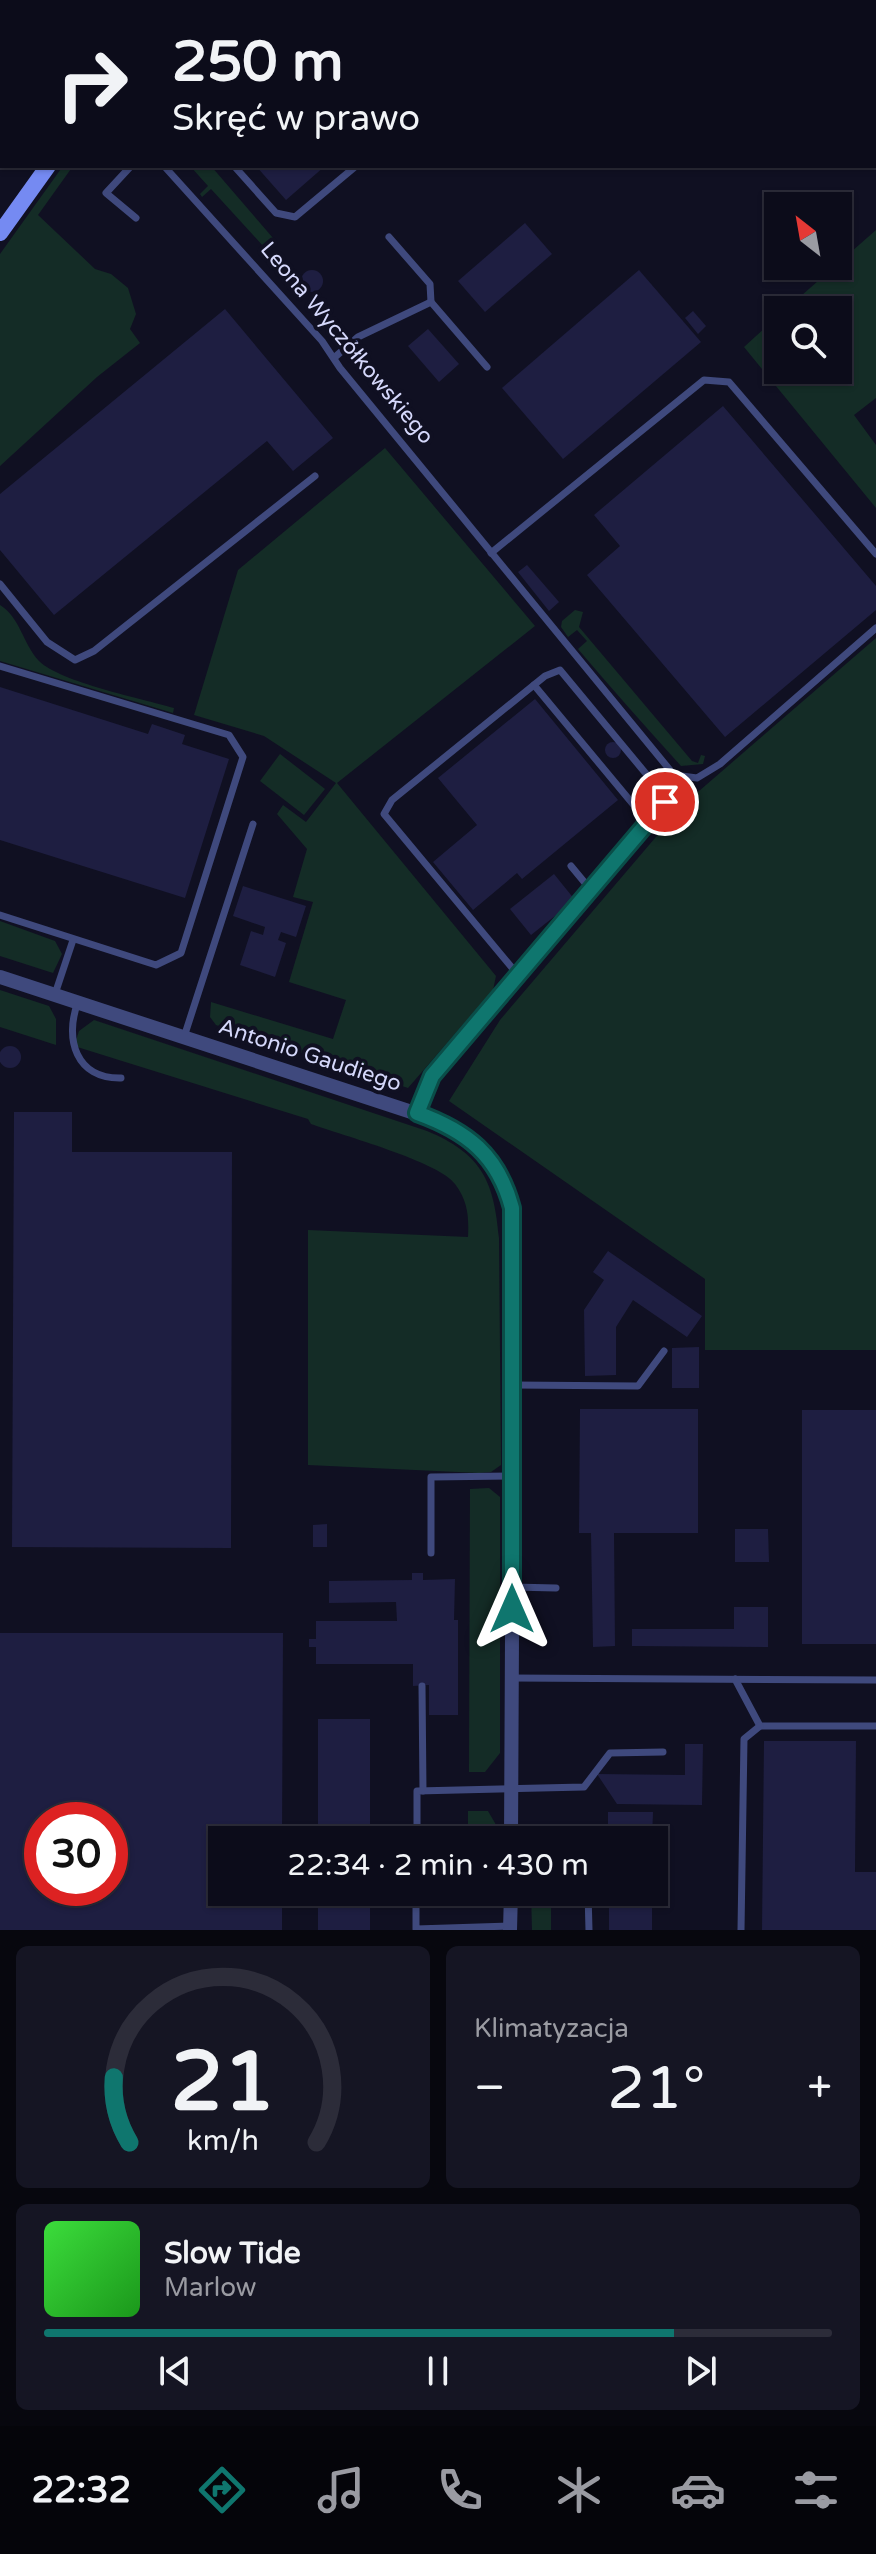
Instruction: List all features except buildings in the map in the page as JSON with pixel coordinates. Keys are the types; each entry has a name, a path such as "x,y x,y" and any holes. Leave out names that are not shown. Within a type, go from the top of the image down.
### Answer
{"street":[{"path":"0,233 47,168"},
{"name":"Antonio Gaudiego","path":"0,977 442,1122 478,1144 491,1157 506,1186 514,1230 511,1826"},
{"path":"510,1928 511,1906"}],"lane":[{"path":"129,168 106,193 136,218"},
{"name":"Leona Wyczółkowskiego","path":"166,168 335,357 674,775 697,778 720,764 876,628"},
{"path":"236,168 276,213 295,217 354,168"},
{"path":"389,237 430,284 431,302 487,367"},
{"path":"335,357 358,337 431,302"},
{"path":"491,553 704,380 717,379 729,382 876,554"},
{"path":"0,584 47,642 75,660 94,651 315,476"},
{"path":"0,666 229,735 243,757 181,953 156,965 0,915"},
{"path":"417,1113 432,1076 518,975 647,821 665,802 649,777 560,670 553,670 392,800 384,814 518,975"},
{"path":"534,685 627,804 647,821"},
{"path":"184,1037 253,824"},
{"path":"571,866 590,889"},
{"path":"55,994 73,940"},
{"path":"78,1002 71,1022 74,1046 83,1064 108,1078 121,1078"},
{"path":"514,1385 638,1386 664,1351"},
{"path":"431,1553 431,1477 512,1476"},
{"path":"512,1587 556,1588"},
{"path":"511,1678 876,1680"},
{"path":"735,1679 760,1726"},
{"path":"422,1686 423,1791"},
{"path":"741,1930 744,1739 760,1726 876,1726"},
{"path":"417,1826 417,1791 584,1787 610,1753 663,1752"},
{"path":"416,1906 416,1929 510,1928"},
{"path":"588,1906 589,1930"}],"green space":[{"path":"62,168 72,168 38,215 95,269 111,274 128,288 136,314 130,329 140,343 97,377 0,466 0,254"},
{"path":"192,168 213,168 273,238 264,247 211,189 202,197 200,194 208,186"},
{"path":"876,230 876,398 854,415 876,445 876,508 774,384 852,384 852,296 801,296 819,280 852,280 852,251"},
{"path":"764,329 764,371 744,347"},
{"path":"385,448 535,626 337,783 496,976 493,990 408,1088 216,1025 210,1017 211,1002 333,1039 346,1000 289,982 313,902 293,897 307,849 277,814 283,805 306,822 336,783 264,736 194,715 238,570"},
{"path":"0,605 12,616 39,661 50,669 83,683 174,708 173,713 0,661"},
{"path":"575,610 583,612 579,627 692,761 698,763 701,755 705,756 703,764 681,766 578,649 587,641 577,630 568,637 561,627 562,621"},
{"path":"876,638 876,1350 705,1350 705,1279 449,1101 500,1020 684,804"},
{"path":"280,754 325,789 304,815 260,781"},
{"path":"0,921 55,941 62,954 53,973 0,956"},
{"path":"0,990 49,1006 56,1019 56,1045 0,1027"},
{"path":"94,1020 427,1131 461,1149 473,1160 489,1185 499,1238 501,1465 491,1472 479,1473 308,1465 308,1230 468,1237 467,1209 455,1184 430,1167 311,1124 308,1119 74,1046 79,1031"},
{"path":"489,1488 500,1497 500,1753 485,1772 469,1772 470,1489"},
{"path":"468,1811 488,1811 497,1826 468,1826"},
{"path":"531,1906 551,1906 551,1930 532,1930"}],"route":[{"path":"512,1609 512,1208 506,1186 491,1157 466,1135 417,1113 432,1076 665,802"}]}
